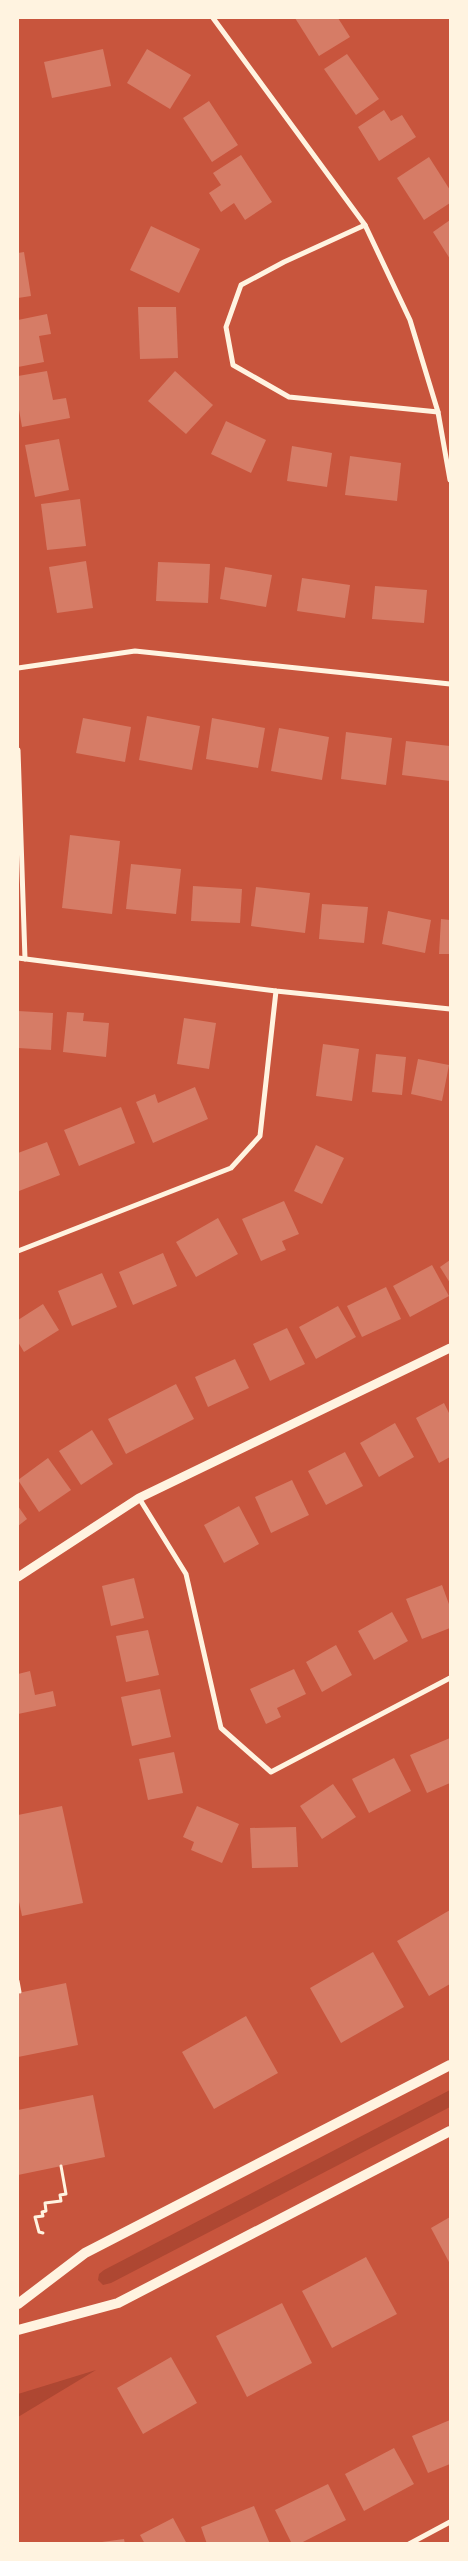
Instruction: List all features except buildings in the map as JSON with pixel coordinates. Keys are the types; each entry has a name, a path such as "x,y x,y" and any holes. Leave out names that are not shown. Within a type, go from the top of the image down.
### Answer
{"main road":[{"path":"18,2304 85,2253 450,2065"},
{"path":"18,2330 118,2303 450,2131"}],"street":[{"path":"213,18 365,225 410,320 438,412 450,480"},
{"path":"365,225 284,262 241,285 226,327 233,365 289,397 438,412"},
{"path":"18,668 134,651 450,684"},
{"path":"18,750 25,959"},
{"path":"18,958 276,991 450,1009"},
{"path":"18,1251 231,1168 260,1136 276,991"},
{"path":"18,1577 139,1498 450,1348"},
{"path":"139,1498 186,1574 221,1728 271,1772 450,1678"},
{"path":"409,2544 450,2522"}],"path":[{"path":"18,1981 20,1992"},
{"path":"43,2234 39,2232 35,2218 43,2216 42,2212 46,2212 45,2204 60,2200 60,2195 66,2194 61,2166"}],"shaded area":[{"path":"450,2090 450,2107 111,2283 103,2285 98,2280 99,2274 104,2270"},
{"path":"96,2370 18,2417 18,2394"}]}
